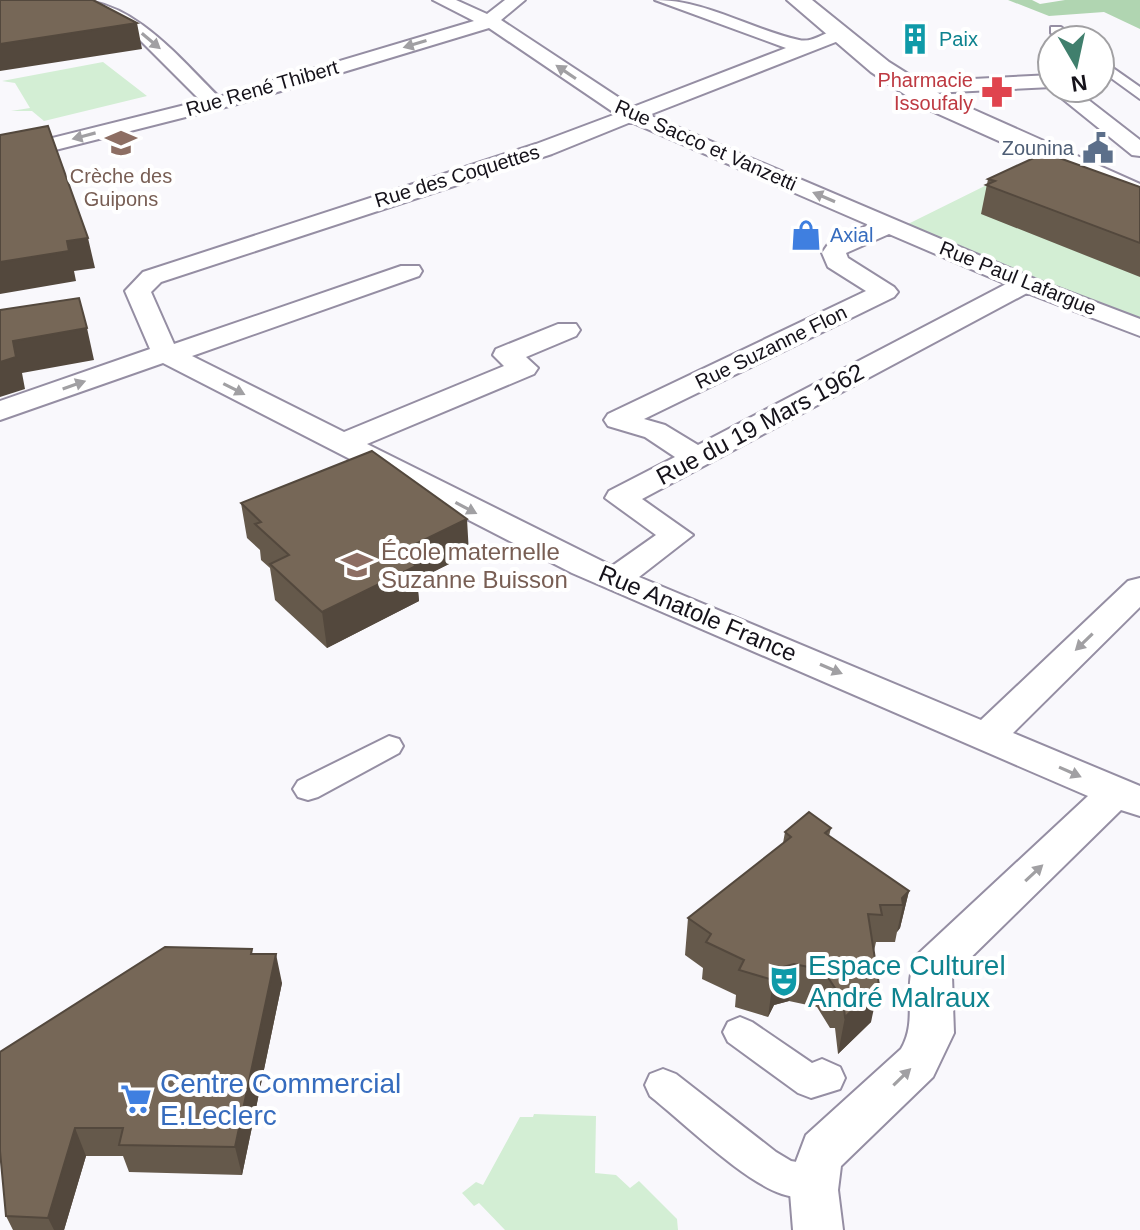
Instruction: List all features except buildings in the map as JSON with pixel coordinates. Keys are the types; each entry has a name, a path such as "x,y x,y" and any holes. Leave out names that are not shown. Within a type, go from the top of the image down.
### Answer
{"street":[{"name":"Rue Sacco et Vanzetti","path":"442,0 490,21 631,115 894,226"},
{"name":"Rue René Thibert","path":"4,150 214,103 490,21 516,0"},
{"path":"664,0 800,47"},
{"path":"798,0 912,88 970,121 1140,195"},
{"path":"84,4 144,34 214,103"},
{"name":"Rue des Coquettes","path":"167,354 138,291 152,277 544,149 840,34"},
{"path":"1116,75 1140,94"},
{"path":"912,88 1036,82"},
{"path":"1081,104 1140,150"},
{"name":"Rue Paul Lafargue","path":"894,226 1026,284 1140,328"},
{"name":"Rue Suzanne Flon","path":"697,458 655,431 618,420 885,292 837,262 834,253 839,245 894,226"},
{"path":"0,411 410,271"},
{"name":"Rue du 19 Mars 1962","path":"616,578 677,535 620,498 1026,284"},
{"path":"344,443 524,368 506,355 567,330"},
{"name":"Rue Anatole France","path":"167,354 584,566 1128,797"},
{"path":"988,735 1140,588"},
{"path":"308,789 389,746"},
{"path":"818,1230 812,1179 845,1092 917,1063 928,1046 935,1016 930,976 932,968 1128,797"},
{"path":"740,1032 811,1082 822,1075 845,1092"},
{"path":"663,1085 763,1164 786,1178 812,1179"}],"green space":[{"path":"1008,0 1032,0 1040,4 1065,0 1140,0 1140,29 1104,12 1049,16"},
{"path":"103,62 147,96 44,121 32,111 11,111 30,108 15,83 2,81"},
{"path":"1035,161 1140,206 1140,321 908,224"},
{"path":"534,1114 596,1116 595,1173 616,1175 630,1188 639,1181 677,1219 678,1230 505,1230 479,1203 474,1206 462,1193 476,1182 483,1185 520,1117 533,1117"}],"place":[{"name":"Paix","path":"915,39"},
{"name":"Pharmacie Issoufaly","path":"997,92"},
{"name":"Crèche des Guipons","path":"121,143"},
{"name":"Zounina","path":"1098,148"},
{"name":"Axial","path":"806,235"},
{"name":"École maternelle Suzanne Buisson","path":"357,565"},
{"name":"Espace Culturel André Malraux","path":"784,981"},
{"name":"Centre Commercial E.Leclerc","path":"136,1099"}]}
